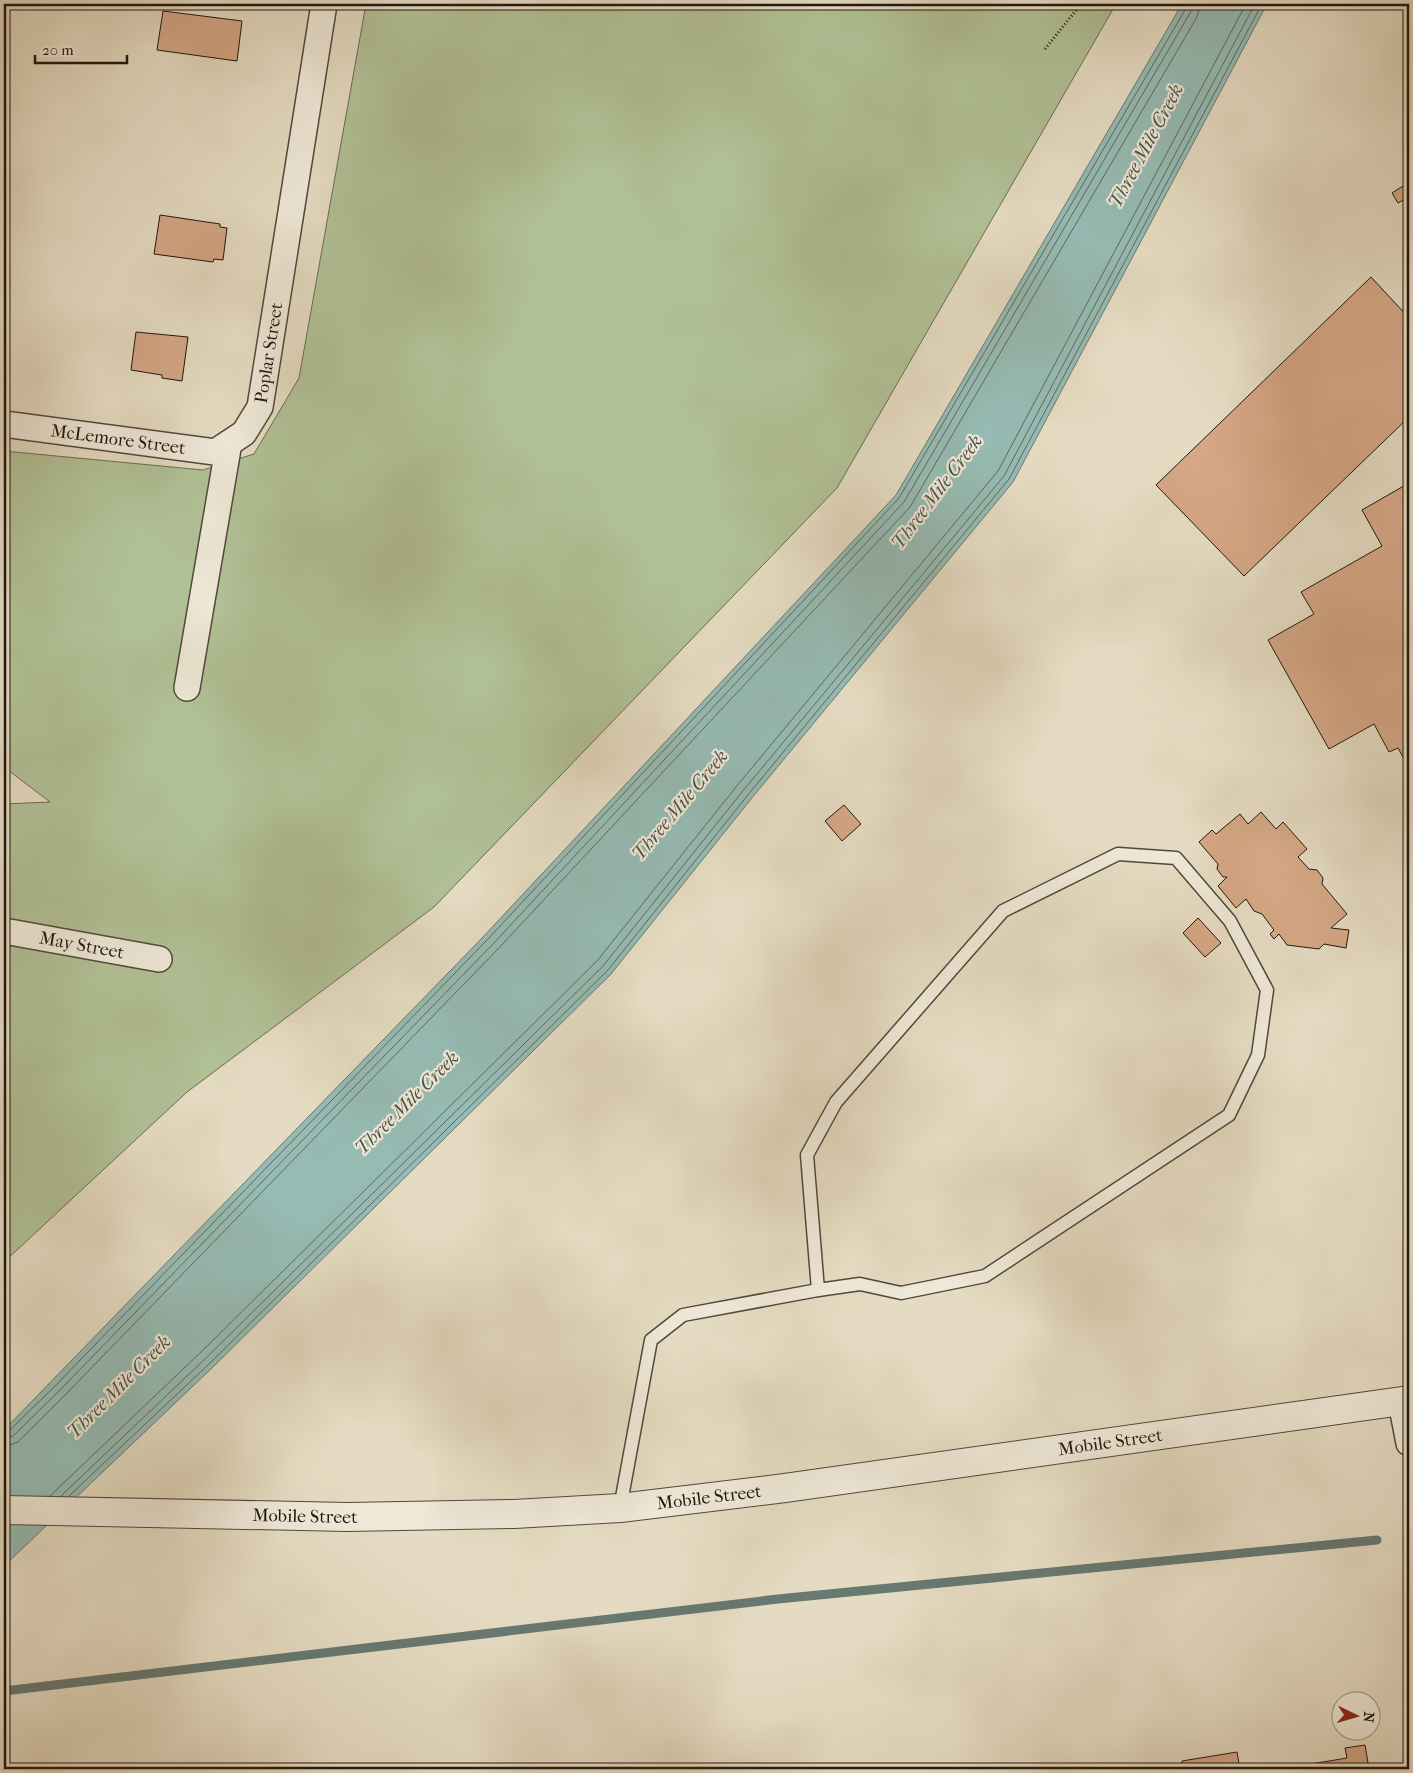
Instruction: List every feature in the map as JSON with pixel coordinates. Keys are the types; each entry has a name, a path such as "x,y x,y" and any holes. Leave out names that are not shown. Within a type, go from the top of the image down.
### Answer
{"street":[{"name":"Poplar Street","path":"229,443 244,433 260,407 324,4"},
{"name":"McLemore Street","path":"4,424 215,452 229,443"},
{"path":"187,688 229,443"},
{"name":"May Street","path":"4,931 158,959"},
{"path":"1405,1401 1409,1443"},
{"name":"Mobile Street","path":"4,1510 348,1517 514,1514 620,1508 786,1488 1405,1401"}],"lane":[{"path":"620,1508 651,1340 683,1316 818,1290 860,1284 901,1294 985,1276 1229,1115 1258,1055 1267,990 1230,922 1176,858 1118,854 1003,910 836,1102 807,1155 818,1290"}],"path":[{"path":"1045,49 1081,4"}],"green space":[{"path":"366,4 1116,4 837,488 434,907 187,1092 4,1262 4,804 50,802 4,767 4,451 203,470 254,454 299,378"}],"water":[{"name":"Three Mile Creek","path":"1182,4 1267,4 1013,482 751,799 611,974 214,1366 4,1566 4,1430 483,937 896,495"}],"building":[{"path":"163,11 242,21 237,61 157,50"},
{"path":"1403,186 1409,197 1398,203 1392,193"},
{"path":"160,215 220,224 220,227 227,228 223,260 214,259 213,262 154,254"},
{"path":"1371,277 1409,318 1409,417 1244,576 1156,485"},
{"path":"136,332 188,337 182,381 162,378 162,375 131,370"},
{"path":"1409,483 1409,768 1398,748 1389,752 1374,724 1329,749 1268,640 1314,614 1301,592 1382,546 1362,510"},
{"path":"844,805 861,824 842,841 825,821"},
{"path":"1261,812 1276,829 1283,822 1307,849 1298,857 1309,869 1317,870 1323,878 1322,884 1347,914 1331,928 1349,930 1346,948 1324,944 1319,949 1287,945 1279,934 1274,939 1270,934 1274,930 1262,914 1254,911 1246,899 1236,908 1218,886 1227,877 1223,877 1217,869 1218,864 1199,842 1212,830 1216,834 1240,814 1248,824"},
{"path":"1198,918 1221,943 1205,957 1183,933"},
{"path":"1365,1745 1369,1769 1305,1769 1305,1765 1347,1758 1345,1748"},
{"path":"1237,1752 1240,1769 1183,1769 1182,1761"}],"waterway":[{"path":"4,1691 778,1599 1377,1540"}]}
